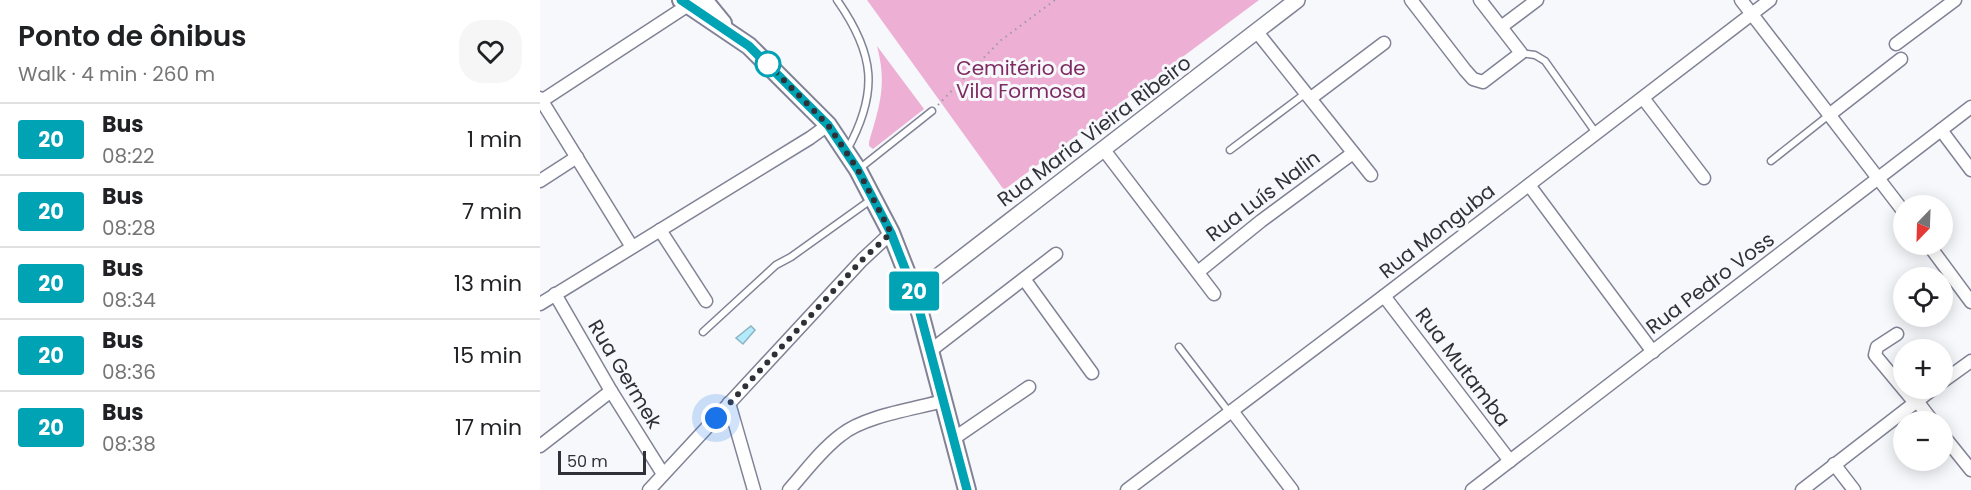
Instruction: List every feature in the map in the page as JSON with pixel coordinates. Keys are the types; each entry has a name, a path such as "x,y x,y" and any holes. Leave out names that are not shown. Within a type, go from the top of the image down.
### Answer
{"main road":[{"path":"692,2 749,46 828,125 874,198 891,233 915,294 967,490"}],"street":[{"name":"Rua Maria Vieira Ribeiro","path":"915,294 1297,0"},
{"path":"1411,0 1465,70 1478,82 1488,80 1521,53 1480,0"},
{"path":"1501,27 1537,0"},
{"path":"1741,0 1893,198"},
{"name":"Rua Monguba","path":"1129,490 1770,0"},
{"path":"1896,44 1955,0"},
{"path":"632,247 541,100 692,2"},
{"path":"1257,32 1371,176"},
{"path":"1309,96 1384,43"},
{"path":"1829,115 1901,59"},
{"path":"1643,98 1704,178"},
{"name":"Rua Pedro Voss","path":"1472,490 1971,107"},
{"path":"540,304 828,125"},
{"path":"1941,130 1971,170"},
{"path":"1104,150 1214,294"},
{"name":"Rua Luís Nalin","path":"1198,272 1261,221 1353,153"},
{"path":"540,181 577,158"},
{"path":"1529,185 1653,351"},
{"path":"660,230 706,301"},
{"path":"649,490 862,260 891,233"},
{"path":"930,351 1056,254"},
{"path":"1936,255 1971,302"},
{"path":"1024,279 1092,373"},
{"name":"Rua Germek","path":"555,294 611,391 663,474"},
{"name":"Rua Mutamba","path":"1384,296 1510,461"},
{"path":"1897,334 1877,347 1875,355 1924,411"},
{"path":"1953,374 1971,361"},
{"path":"953,439 1029,387"},
{"path":"540,446 611,391"},
{"path":"1802,490 1920,399"},
{"path":"789,490 827,447 855,426 943,401"},
{"path":"729,404 754,490"},
{"path":"1231,412 1292,490"},
{"path":"1953,448 1971,470"},
{"path":"1834,464 1854,490"}],"lane":[{"path":"837,0 858,31 868,66 866,108 846,151"},
{"path":"1521,53 1535,55 1545,61 1596,134"},
{"path":"1230,150 1309,96"},
{"path":"858,170 932,111"},
{"path":"1772,161 1829,115"},
{"path":"704,332 776,265 791,257 874,198"},
{"path":"1179,347 1231,412"}],"path":[{"path":"932,111 1000,41 1054,0"}],"green space":[{"name":"Cemitério de Vila Formosa","path":"867,0 1259,0 1004,190"},
{"path":"877,46 924,109 873,149 869,146 869,142 879,105 882,83"}],"water":[{"path":"751,326 755,330 743,344 736,338"}],"bus line":[{"name":"20","path":"681,0 688,7 749,46 828,125 858,170 891,233 915,294 967,490"}],"route":[{"path":"716,418 862,260 891,233 858,170 828,125 768,64"}]}
